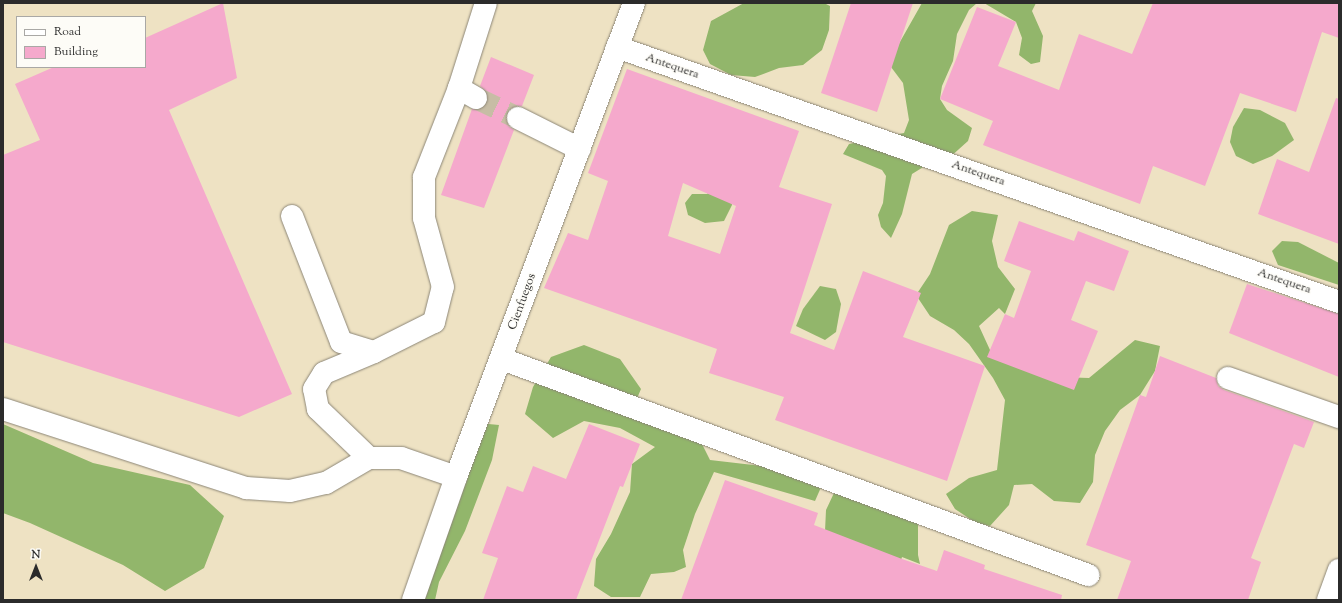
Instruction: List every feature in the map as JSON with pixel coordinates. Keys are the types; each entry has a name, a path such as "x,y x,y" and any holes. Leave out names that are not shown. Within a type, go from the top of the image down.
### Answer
{"main road":[{"path":"369,458 318,409 314,389 324,373 374,352 434,322 443,287 424,218 424,177 467,93 486,3"},
{"name":"Cienfuegos","path":"413,600 456,477 502,360 634,3"},
{"name":"Antequera","path":"617,47 1339,302"},
{"path":"518,118 580,149"},
{"path":"292,216 341,342 374,352"},
{"path":"502,360 1088,575"},
{"path":"1228,378 1339,416"},
{"path":"3,409 246,488 290,491 326,483 369,458 400,458 456,477"},
{"path":"1328,600 1339,570"}],"green space":[{"path":"744,3 824,3 830,6 829,30 822,50 803,65 779,68 755,77 731,75 710,64 703,50 711,21"},
{"path":"922,3 977,3 969,10 957,34 953,61 942,86 940,99 947,110 972,128 968,141 949,158 925,166 912,174 902,214 891,238 881,227 878,215 883,203 886,176 882,170 843,154 849,144 904,133 909,120 903,83 888,63"},
{"path":"984,3 1036,3 1032,11 1043,36 1040,62 1031,64 1019,55 1022,38 1016,22"},
{"path":"1244,108 1260,110 1285,123 1294,140 1272,156 1253,164 1236,156 1230,142 1233,127"},
{"path":"715,187 731,193 732,205 724,221 705,223 688,215 685,203 692,194 707,194"},
{"path":"972,211 998,215 992,241 998,267 1015,289 1005,314 999,308 979,326 990,350 1059,377 1089,378 1135,340 1160,346 1155,371 1140,395 1120,410 1105,431 1095,455 1093,482 1080,503 1054,501 1032,484 1014,485 1009,505 990,526 976,523 955,509 946,494 969,478 997,470 1005,400 993,378 969,344 954,330 930,316 916,295 930,274 949,225"},
{"path":"1282,241 1298,242 1339,263 1339,285 1278,265 1272,251"},
{"path":"820,286 836,289 841,304 836,332 825,340 796,326 803,309"},
{"path":"584,345 620,359 641,389 630,415 645,423 701,442 710,460 778,468 822,485 815,501 714,472 695,514 683,550 686,567 674,572 651,574 640,597 611,597 594,586 596,559 611,534 630,492 632,464 655,447 620,428 584,421 553,438 525,414 533,387 551,357"},
{"path":"478,423 499,425 492,460 465,531 439,582 435,600 413,600"},
{"path":"3,424 93,463 190,485 224,516 204,568 165,591 123,565 30,523 3,513"},
{"path":"834,493 918,518 918,555 920,564 902,557 894,582 825,531 826,510"}],"building":[{"path":"223,3 237,78 169,110 292,394 239,417 3,342 3,155 40,140 15,84 52,68 146,68 146,38"},
{"path":"851,3 913,3 877,112 821,93"},
{"path":"1153,3 1339,3 1339,38 1322,32 1296,112 1240,93 1205,186 1153,166 1140,204 983,145 993,121 940,99 977,7 1016,22 998,66 1059,90 1079,34 1132,54"},
{"path":"491,57 534,75 522,106 511,107 507,113 507,125 514,130 484,208 441,195 472,109 482,109 487,104 487,92 480,86"},
{"path":"627,69 799,131 779,187 832,204 790,333 834,350 863,271 921,293 903,337 985,366 947,481 775,420 784,397 709,373 717,349 544,288 568,233 588,240 608,181 588,173","holes":["683,183 736,206 720,254 668,236"]},
{"path":"1336,98 1339,99 1339,244 1258,214 1277,159 1309,172"},
{"path":"1019,221 1074,241 1078,231 1129,251 1114,291 1086,281 1071,320 1098,331 1074,390 987,357 1005,314 1014,318 1031,271 1004,261"},
{"path":"1247,284 1339,314 1339,377 1229,333"},
{"path":"1160,356 1216,378 1218,386 1224,390 1314,422 1304,448 1294,444 1251,558 1261,562 1248,600 1117,600 1131,561 1086,545 1140,395 1146,397"},
{"path":"589,424 640,444 623,487 620,486 576,600 483,600 498,558 482,553 507,486 523,492 533,466 566,479"},
{"path":"725,480 818,513 814,525 902,559 937,571 944,550 985,565 984,569 1062,595 1061,600 681,600"}],"tunnel":[{"path":"476,98 518,118"}]}
